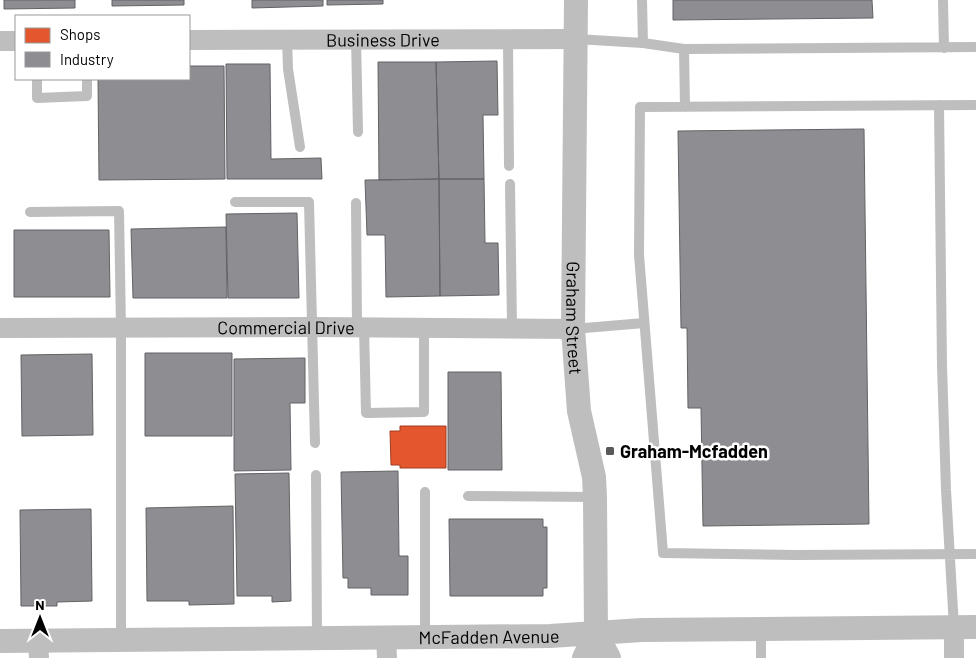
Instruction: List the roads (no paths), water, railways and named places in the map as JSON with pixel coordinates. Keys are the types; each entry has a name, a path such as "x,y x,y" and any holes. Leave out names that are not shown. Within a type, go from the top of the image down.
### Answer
{"street":[{"name":"Graham Street","path":"576,0 573,329 579,411 594,477 595,497 596,633 584,658"},
{"name":"Business Drive","path":"190,40 576,39"},
{"path":"0,41 15,41"},
{"name":"Commercial Drive","path":"0,328 361,327 573,329"},
{"path":"954,658 965,627"},
{"name":"McFadden Avenue","path":"0,641 38,649 121,640 317,638 386,648 426,637 550,636 642,630 965,627"},
{"name":"Graham Street","path":"596,633 609,658"}],"lane":[{"path":"642,0 643,43"},
{"path":"943,0 944,48"},
{"path":"356,39 358,132"},
{"path":"508,39 509,166"},
{"path":"576,39 643,43 684,49 976,47"},
{"path":"287,40 288,69 300,148"},
{"path":"684,49 685,107"},
{"path":"37,80 37,98 87,96 87,80"},
{"path":"939,105 942,366 949,554 965,627"},
{"path":"976,105 640,108 639,255 663,553 795,555 976,554"},
{"path":"510,184 512,328"},
{"path":"234,202 308,202 315,443"},
{"path":"356,203 366,413 424,412 424,328"},
{"path":"30,212 119,211 121,640"},
{"path":"573,329 644,323"},
{"path":"316,475 317,638"},
{"path":"425,492 426,637"},
{"path":"468,496 595,497"},
{"path":"761,629 761,658"}],"place":[{"name":"Graham-Mcfadden","path":"610,451"}]}
